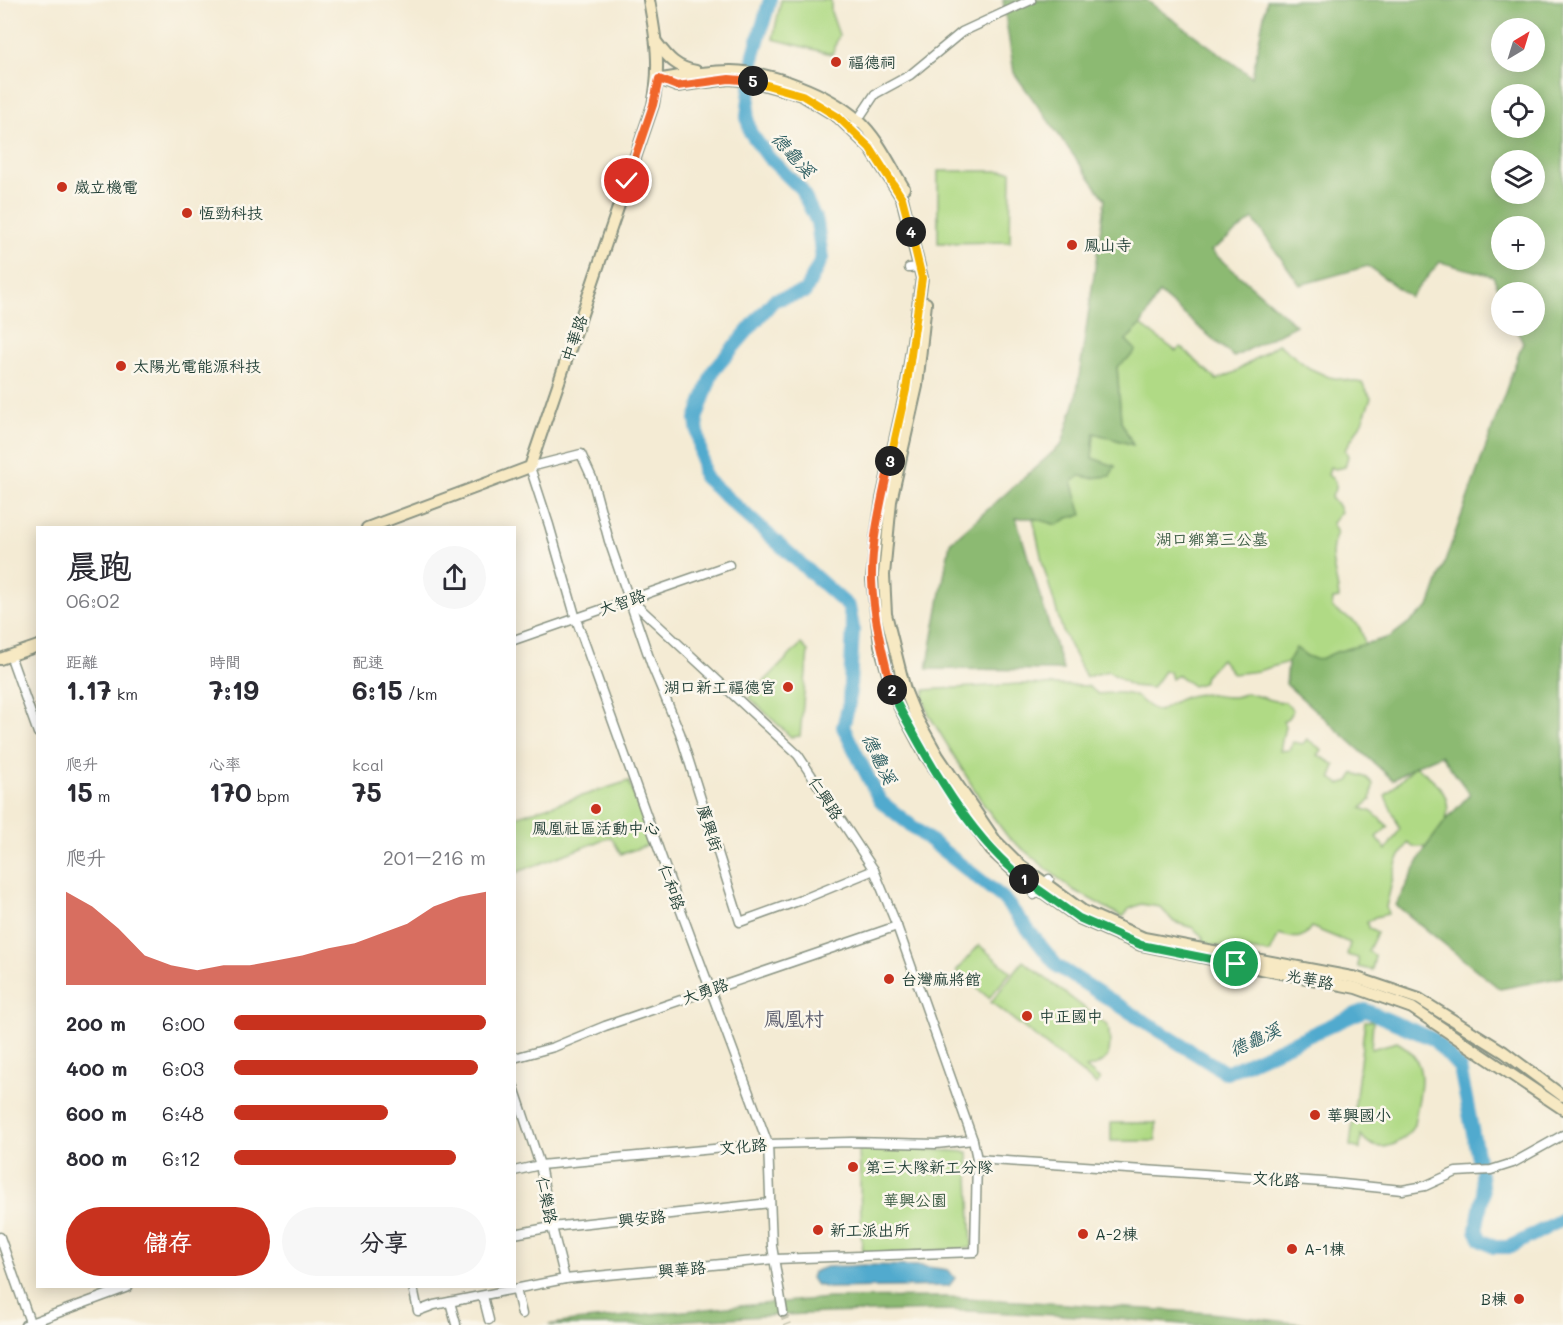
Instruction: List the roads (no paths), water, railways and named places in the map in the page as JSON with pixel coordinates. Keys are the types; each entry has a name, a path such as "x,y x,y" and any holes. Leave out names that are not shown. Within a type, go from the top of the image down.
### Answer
{"street":[{"name":"中華路","path":"530,467 653,105 659,79 657,42 649,0"},
{"path":"851,130 875,94 910,75 962,32 1031,0"},
{"path":"657,42 666,56 680,67 705,72"},
{"name":"光華路","path":"659,79 705,72 732,71 747,77 809,89 858,120 876,141 909,196 927,278 925,327 917,386 891,501 889,550 884,575 886,614 905,690 916,717 954,781 995,840 1041,887"},
{"name":"光華路","path":"659,79 677,86 747,77"},
{"name":"光華路","path":"760,79 802,95 838,117 870,148 902,198 914,267 922,278 882,499 872,580 880,645 892,693 924,753 991,850 1079,918 1142,942 1356,987 1412,1008 1563,1109"},
{"name":"仁興路","path":"530,467 581,454 592,478 609,540 630,600 798,755 873,870 897,926 973,1140 977,1159 975,1252"},
{"path":"372,526 530,467"},
{"name":"仁和路","path":"530,467 576,619 768,1144 772,1246 783,1312"},
{"name":"大智路","path":"516,639 729,565"},
{"name":"廣興街","path":"630,600 652,666 680,733 740,922 873,870"},
{"path":"36,647 5,657 36,728"},
{"name":"大勇路","path":"516,1057 554,1047 605,1026 897,926"},
{"name":"光華路","path":"1142,942 1357,978 1419,999 1504,1052 1563,1096"},
{"name":"仁樂路","path":"516,1093 540,1165 552,1227 566,1279"},
{"name":"文化路","path":"977,1159 1312,1181 1402,1190 1425,1186 1456,1172 1491,1170 1513,1163 1563,1135"},
{"name":"文化路","path":"516,1171 540,1165 768,1144 852,1142 946,1144 973,1140"},
{"name":"興安路","path":"516,1234 552,1227 771,1203"},
{"path":"0,1237 29,1324 125,1288"},
{"name":"興華路","path":"413,1288 418,1311 434,1305 566,1279 775,1259 975,1252"},
{"path":"516,1290 522,1314"},
{"path":"483,1296 489,1320"},
{"path":"450,1302 456,1324"}],"water":[{"path":"921,1266 948,1270 955,1278 949,1286 828,1288 815,1284 811,1278 813,1272 826,1267"}],"waterway":[{"name":"德龜溪","path":"770,0 754,54 747,117 750,132 769,158 801,189 817,222 822,258 805,292 774,300 713,371 696,419 704,477 849,607 853,628 849,704 843,727 880,801 1003,898 1057,966 1226,1073 1365,1010 1433,1039 1460,1068 1479,1164"},
{"name":"德龜溪","path":"1481,1176 1483,1194 1476,1230 1481,1240 1494,1247 1510,1247 1563,1219"}],"tunnel":[{"path":"783,1312 788,1325"}],"place":[{"name":"福德祠","path":"836,62"},
{"name":"崴立機電","path":"62,187"},
{"name":"恆勁科技","path":"187,213"},
{"name":"鳳山寺","path":"1072,245"},
{"name":"太陽光電能源科技","path":"121,366"},
{"name":"湖口新工福德宮","path":"788,687"},
{"name":"鳳凰社區活動中心","path":"596,809"},
{"name":"台灣麻將館","path":"889,979"},
{"name":"中正國中","path":"1027,1016"},
{"name":"華興國小","path":"1315,1115"},
{"name":"第三大隊新工分隊","path":"853,1167"},
{"name":"新工派出所","path":"818,1230"},
{"name":"A-2棟","path":"1083,1234"},
{"name":"A-1棟","path":"1292,1249"},
{"name":"B棟","path":"1519,1299"}],"district":[{"name":"鳳凰村","path":"794,1019"}],"park label":[{"name":"湖口鄉第三公墓","path":"1212,539"},
{"name":"華興公園","path":"915,1200"}]}
